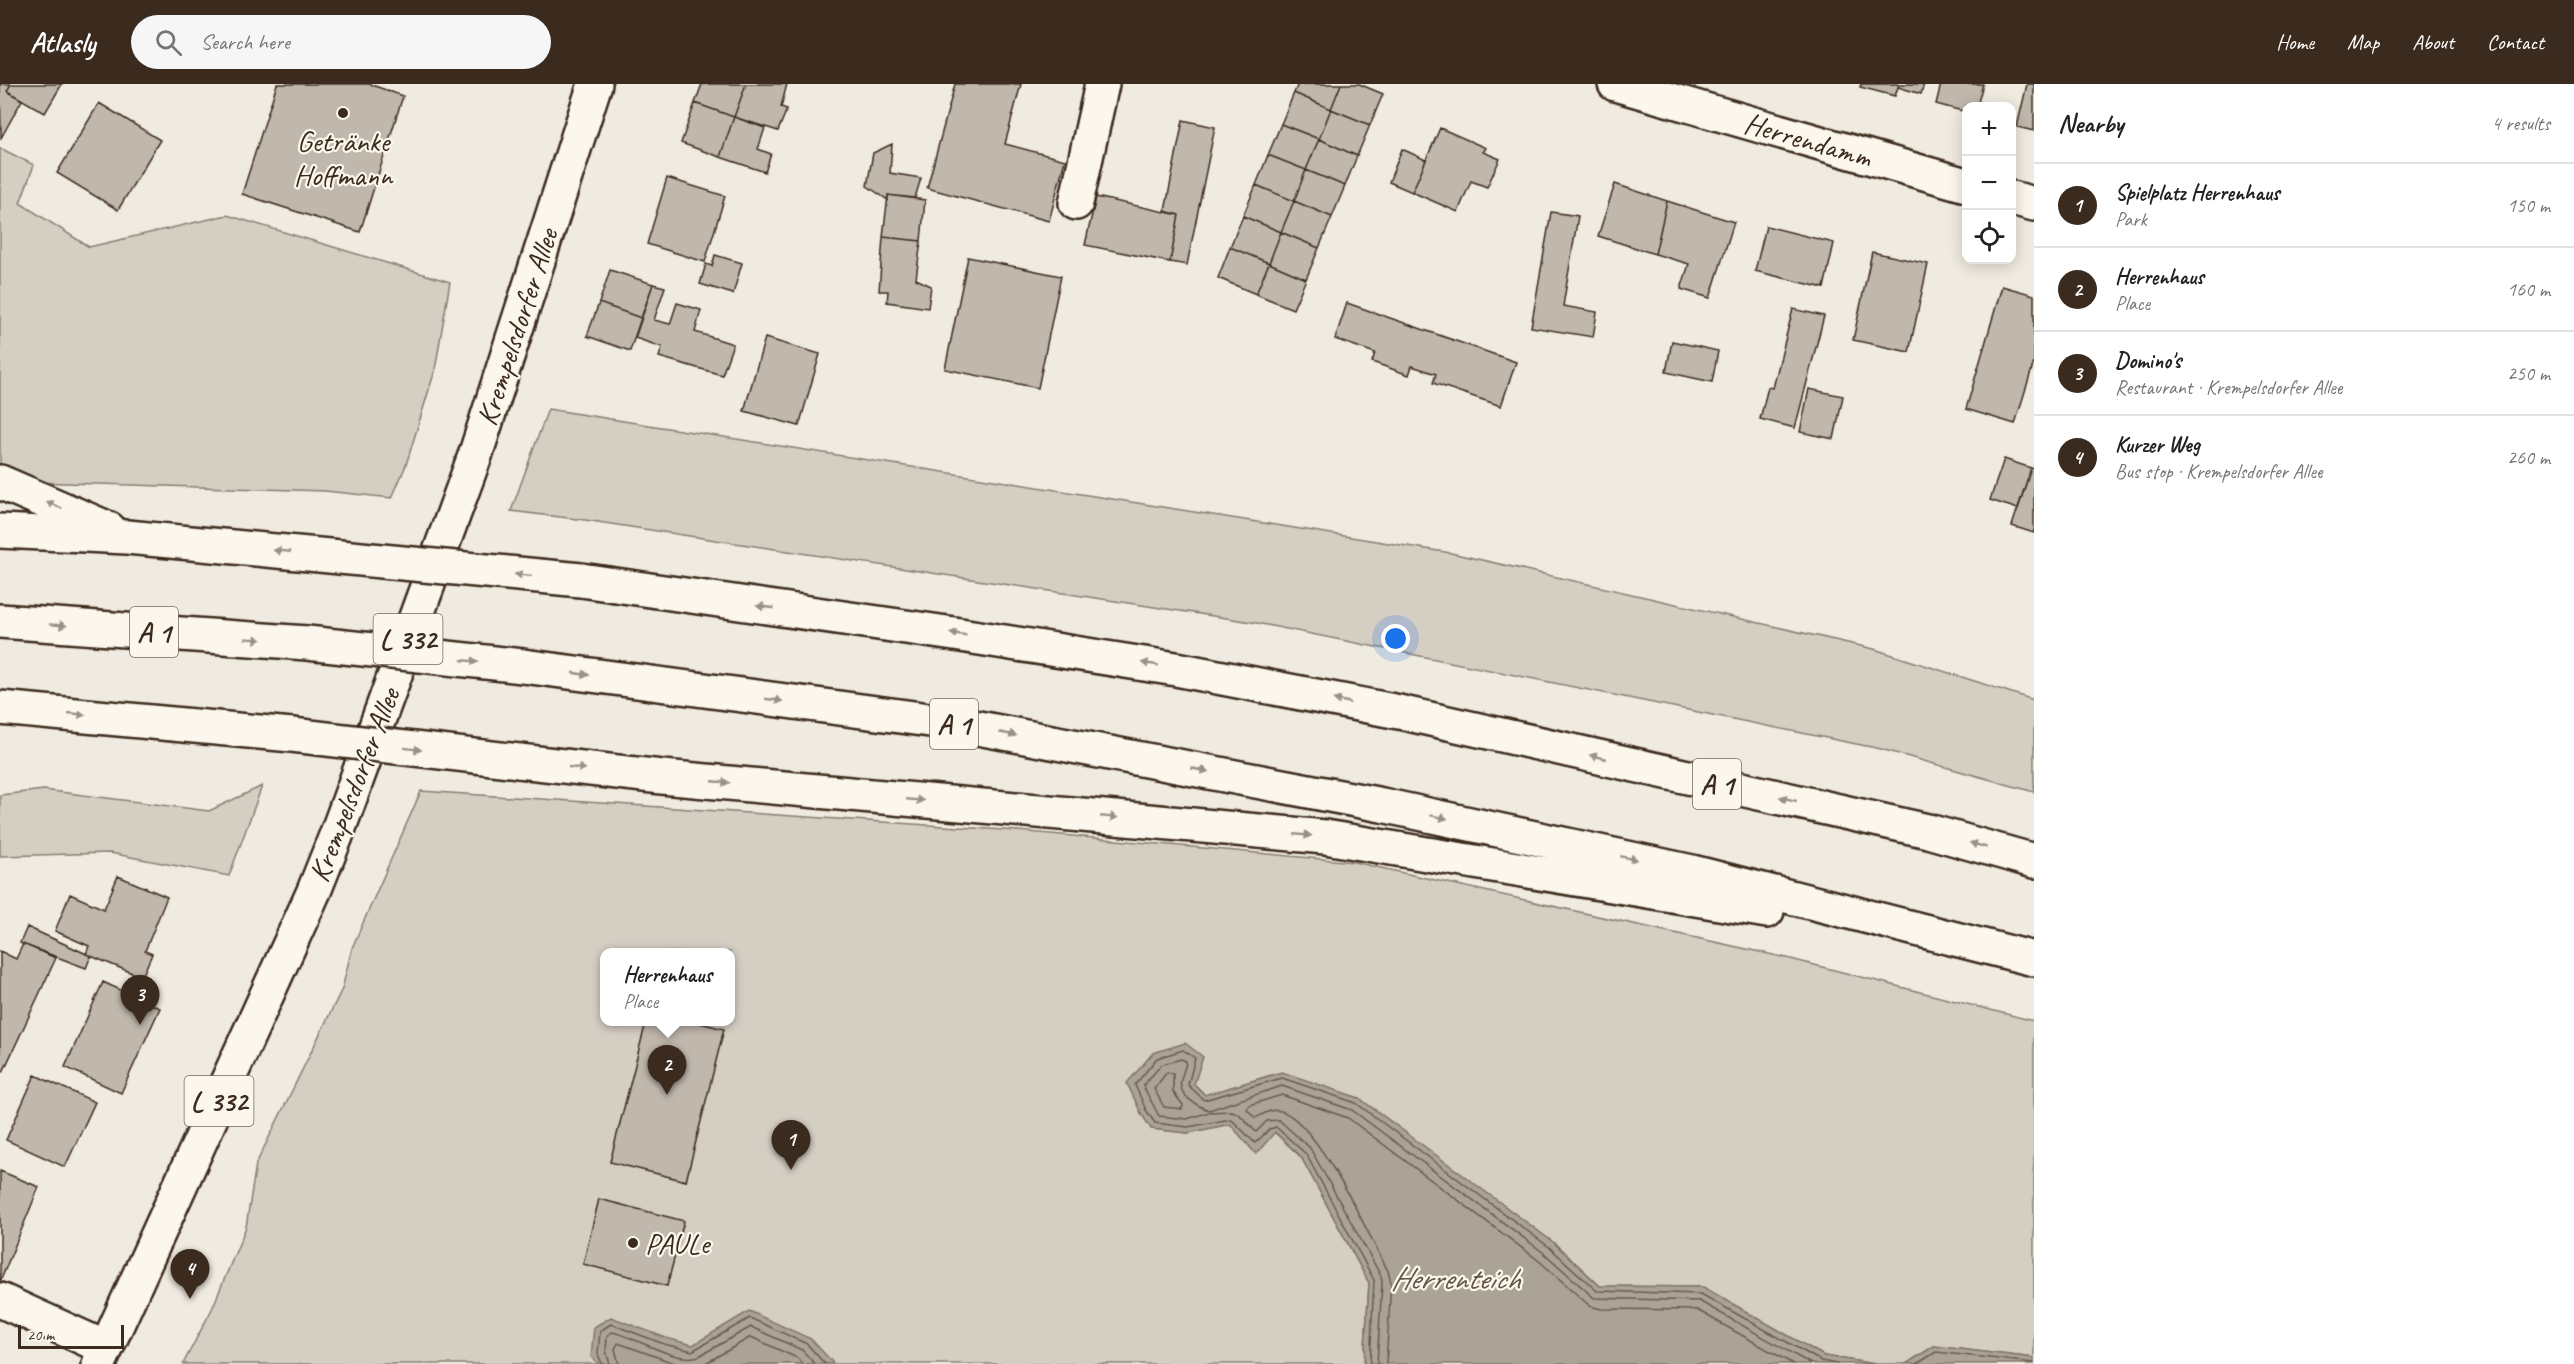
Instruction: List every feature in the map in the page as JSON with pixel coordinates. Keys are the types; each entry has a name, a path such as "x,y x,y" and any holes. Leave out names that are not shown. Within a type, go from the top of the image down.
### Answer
{"main road":[{"name":"Krempelsdorfer Allee","path":"102,1356 315,891 472,464 595,84"},
{"path":"1076,203 1102,84"},
{"name":"Herrendamm","path":"1615,84 1962,184"},
{"path":"2016,199 2034,204"},
{"path":"0,482 127,537"},
{"name":"A 1","path":"0,531 127,537 581,580 954,634 1200,673 1399,712 1871,818 1928,831 2034,861"},
{"name":"A 1","path":"0,621 307,643 523,666 952,723 1358,801 1692,872 2034,959"},
{"path":"6,710 292,735 519,761 1324,837 1999,950"},
{"path":"0,1300 102,1356"}],"shaded area":[{"path":"0,148 34,165 20,203 89,247 227,215 450,282 435,370 406,465 392,498 325,491 0,481"},
{"path":"548,409 1451,553 1874,649 2034,700 2034,792 1881,749 1252,622 585,520 511,511"},
{"path":"262,786 229,876 110,853 0,856 0,795 44,790 209,811"},
{"path":"421,791 1018,831 1354,862 1787,958 2034,1021 2034,1358 1934,1346 1906,1364 1875,1364 1824,1356 1703,1287 1600,1286 1553,1242 1282,1072 1205,1095 1194,1084 1141,1113 1152,1129 1188,1133 1230,1124 1274,1132 1301,1157 1369,1283 1364,1364 183,1364 212,1309 246,1227 256,1164 342,989 352,948"}],"water":[{"name":"Herrenteich","path":"1185,1043 1203,1057 1194,1084 1205,1095 1282,1072 1359,1098 1553,1242 1600,1286 1703,1287 1824,1356 1875,1364 1364,1364 1369,1283 1301,1157 1275,1132 1256,1154 1230,1124 1188,1133 1151,1129 1141,1113 1127,1083 1153,1053"},
{"path":"749,1311 811,1339 834,1364 599,1364 591,1357 594,1327 611,1317 666,1338 693,1345"},
{"path":"1934,1346 2034,1358 2034,1364 1906,1364"}],"building":[{"path":"0,84 11,84 7,91 22,100 1,138"},
{"path":"11,84 62,84 45,113 7,91"},
{"path":"277,84 369,84 403,96 360,232 242,194"},
{"path":"702,84 746,84 734,117 695,103"},
{"path":"746,84 787,84 781,107 787,109 778,131 734,117"},
{"path":"955,84 1021,84 1005,144 1065,160 1049,221 927,188"},
{"path":"1298,84 1341,84 1331,109 1294,93"},
{"path":"1341,84 1359,84 1383,94 1370,125 1331,109"},
{"path":"1861,84 1899,84 1895,96 1860,87"},
{"path":"1899,84 1924,84 1921,94 1898,87"},
{"path":"1941,84 1983,84 1978,102 1962,102 1962,111 1936,104"},
{"path":"2027,84 2034,84 2034,131 2017,127"},
{"path":"1294,93 1331,109 1319,139 1281,124"},
{"path":"99,103 160,140 118,210 57,173"},
{"path":"695,103 734,117 720,157 681,143"},
{"path":"1331,109 1370,125 1357,156 1319,139"},
{"path":"734,117 765,128 758,149 771,154 765,172 720,157"},
{"path":"1183,120 1215,127 1187,265 1170,262 1179,215 1165,211"},
{"path":"1281,124 1319,139 1306,170 1268,155"},
{"path":"1440,128 1486,148 1483,152 1500,159 1487,187 1471,181 1458,212 1412,192"},
{"path":"1319,139 1357,156 1345,186 1306,170"},
{"path":"892,144 890,173 921,178 915,198 888,195 888,200 867,186 873,153"},
{"path":"1402,149 1426,160 1412,192 1389,182"},
{"path":"1268,155 1306,170 1294,201 1256,185"},
{"path":"1306,170 1345,186 1332,217 1294,201"},
{"path":"667,178 725,196 705,262 647,244"},
{"path":"1615,184 1667,201 1655,254 1598,236"},
{"path":"1256,185 1294,201 1281,232 1243,216"},
{"path":"888,195 925,200 921,241 883,237"},
{"path":"1096,197 1179,215 1170,262 1085,245"},
{"path":"1294,201 1332,217 1319,248 1281,232"},
{"path":"1667,201 1734,222 1710,298 1681,289 1689,264 1655,254"},
{"path":"1551,212 1578,216 1563,306 1597,312 1593,337 1531,327"},
{"path":"1243,216 1281,232 1269,263 1230,247"},
{"path":"1766,226 1834,243 1824,288 1755,271"},
{"path":"1281,232 1319,248 1306,279 1269,263"},
{"path":"883,237 921,241 916,279 931,286 928,308 887,302 888,291 879,291"},
{"path":"1230,247 1269,263 1256,294 1218,278"},
{"path":"1872,252 1928,264 1909,352 1853,340"},
{"path":"715,255 742,263 733,294 700,284 706,264 712,266"},
{"path":"968,257 1061,276 1038,388 945,369"},
{"path":"1269,263 1306,279 1293,309 1256,294"},
{"path":"610,270 653,284 641,318 599,303"},
{"path":"653,284 665,287 654,320 670,324 677,303 701,310 695,332 733,344 722,375 659,357 662,347 635,338"},
{"path":"2002,286 2034,295 2034,362 2015,424 1966,409"},
{"path":"599,303 641,318 630,351 587,336"},
{"path":"1347,303 1516,362 1501,406 1433,383 1436,374 1412,366 1409,375 1372,362 1375,353 1335,339"},
{"path":"1793,309 1824,316 1795,428 1760,419 1768,387 1773,388"},
{"path":"765,338 820,354 799,426 744,411"},
{"path":"1672,341 1718,351 1712,382 1666,372"},
{"path":"1809,389 1843,396 1834,439 1800,432"},
{"path":"2004,459 2031,468 2018,509 1990,500"},
{"path":"2031,468 2034,469 2034,533 2012,526"},
{"path":"118,876 167,897 145,951 152,954 142,977 86,954 89,946 55,931 70,894 104,909"},
{"path":"27,927 91,956 86,968 20,943"},
{"path":"23,944 56,958 3,1072 0,1071 0,951 16,959"},
{"path":"103,982 160,1008 121,1093 65,1067"},
{"path":"645,1026 712,1026 724,1029 686,1181 610,1162"},
{"path":"35,1075 95,1102 65,1167 6,1140"},
{"path":"0,1171 39,1187 0,1282"},
{"name":"PAULe","path":"599,1199 684,1221 667,1286 583,1264"}],"place":[{"name":"Getränke Hoffmann","path":"343,113"},
{"name":"Domino's","path":"140,1025"},
{"name":"Herrenhaus","path":"667,1095"},
{"name":"Spielplatz Herrenhaus","path":"791,1170"},
{"name":"PAULe","path":"633,1243"},
{"name":"Kurzer Weg","path":"190,1299"}]}
